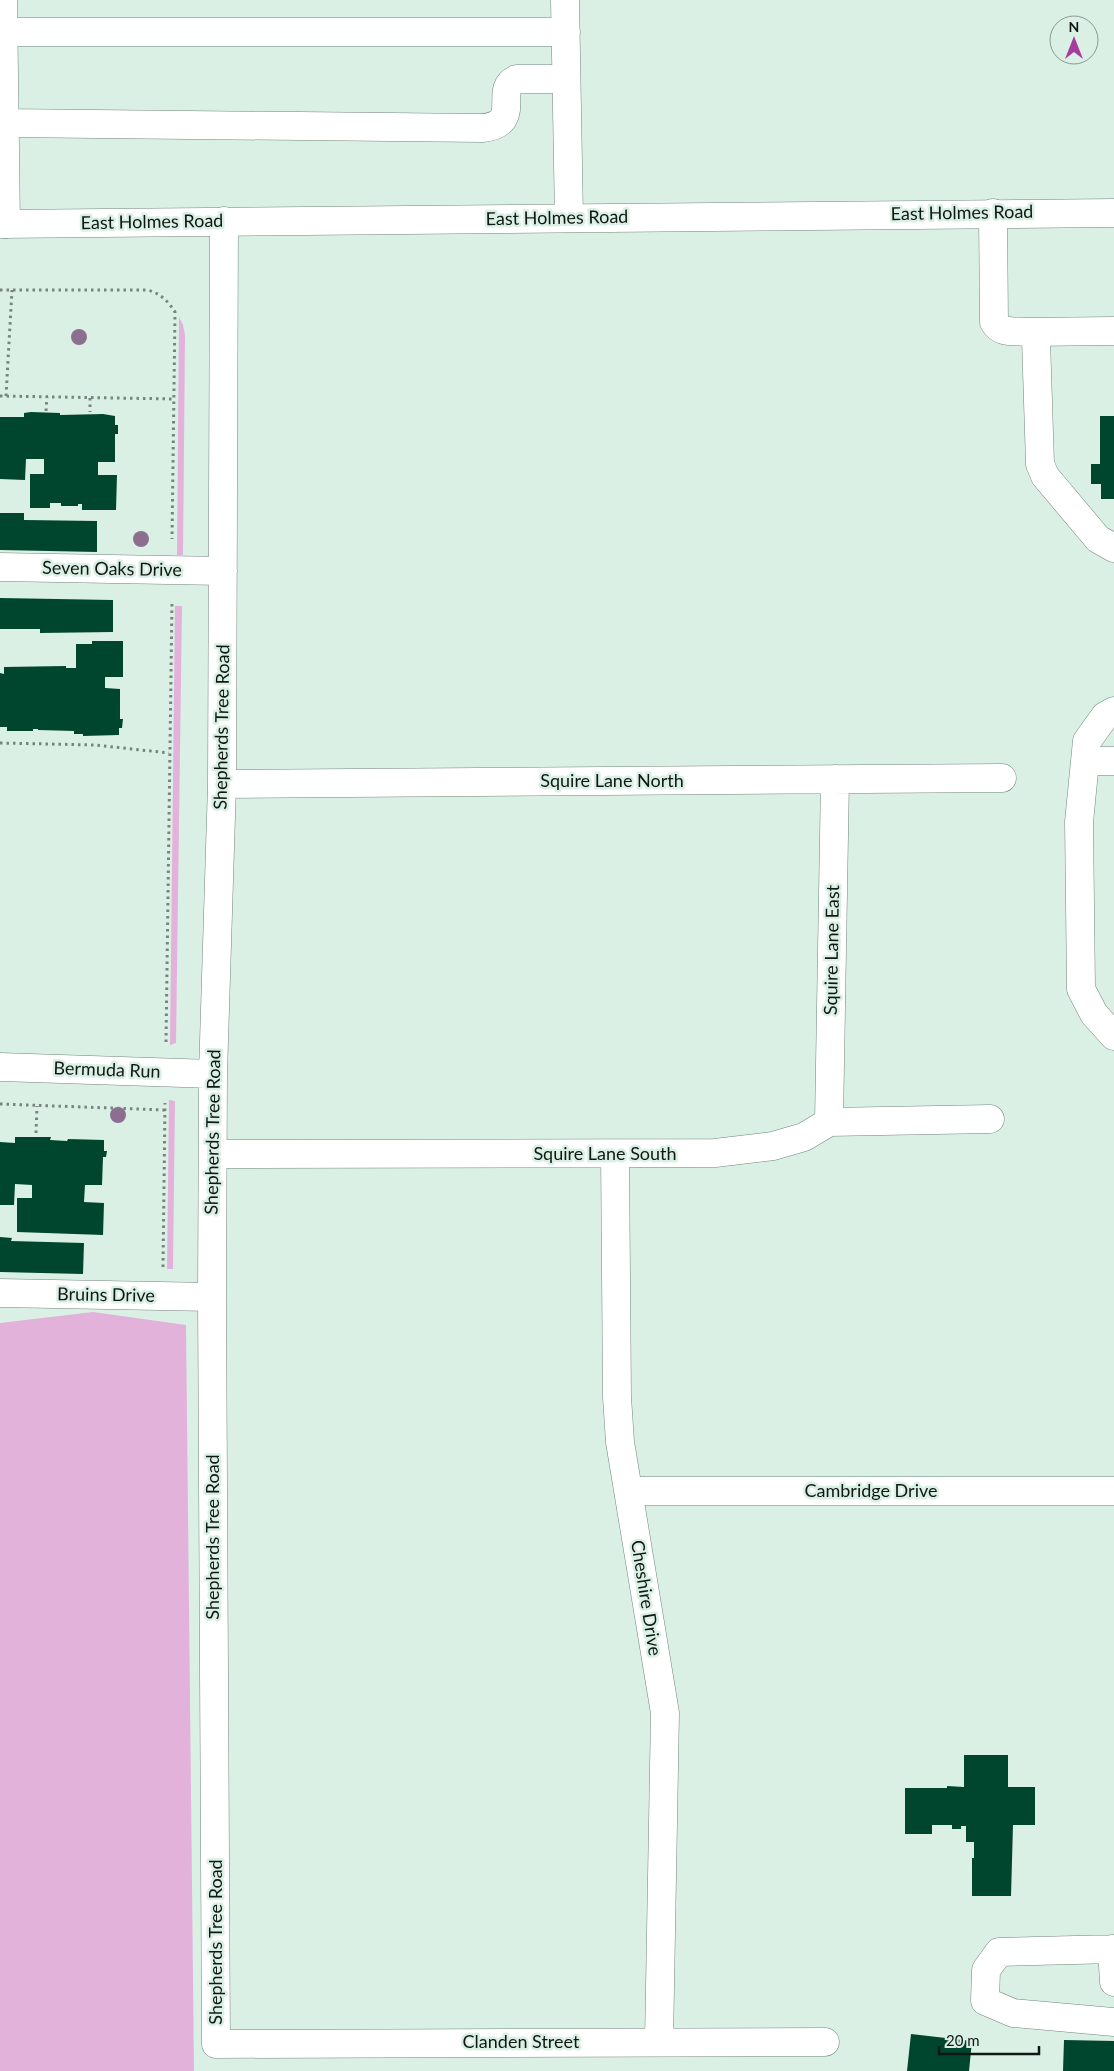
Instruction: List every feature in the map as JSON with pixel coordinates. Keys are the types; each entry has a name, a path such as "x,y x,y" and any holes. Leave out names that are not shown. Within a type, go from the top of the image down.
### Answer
{"street":[{"path":"3,0 5,123 3,224"},
{"path":"565,0 569,218"},
{"path":"4,32 566,32"},
{"path":"5,123 482,128 494,126 503,119 507,106 507,89 512,81 517,79 566,79"},
{"name":"East Holmes Road","path":"3,224 1114,212"},
{"path":"993,213 994,322 999,329 1027,332 1114,331"},
{"name":"Shepherds Tree Road","path":"216,2044 212,1297 213,1074 222,784 224,221"},
{"path":"1027,332 1035,336 1037,348 1040,464 1046,476 1098,539 1114,548"},
{"name":"Seven Oaks Drive","path":"0,567 223,571"},
{"path":"1114,711 1105,716 1087,741 1080,822 1081,989 1094,1014 1114,1036"},
{"path":"1085,760 1114,761"},
{"name":"Squire Lane North","path":"222,784 1002,778"},
{"name":"Squire Lane East","path":"829,1122 835,779"},
{"name":"Bermuda Run","path":"0,1067 213,1074"},
{"name":"Squire Lane South","path":"213,1154 715,1153 746,1151 773,1146 804,1136 829,1122 990,1120"},
{"name":"Cheshire Drive","path":"615,1154 617,1397 620,1442 665,1713 659,2042"},
{"name":"Bruins Drive","path":"0,1293 212,1297"},
{"name":"Cambridge Drive","path":"628,1491 1114,1491"},
{"path":"1114,1982 1113,1949 999,1952 986,1970 985,2000 1013,2013 1114,2022"},
{"name":"Clanden Street","path":"216,2044 825,2042"}],"path":[{"path":"0,290 147,290 157,292 168,301 175,312 162,1296"},
{"path":"6,396 12,290"},
{"path":"0,396 174,399"},
{"path":"46,411 47,397"},
{"path":"90,398 90,412"},
{"path":"0,743 96,745 169,753"},
{"path":"0,1104 165,1110"},
{"path":"36,1133 37,1106"}],"shaded area":[{"path":"179,317 185,335 183,555 177,555"},
{"path":"175,606 182,606 176,1043 170,1045"},
{"path":"169,1100 175,1101 173,1269 167,1269"},
{"path":"93,1312 186,1325 194,2071 0,2071 0,1323"}],"building":[{"path":"24,413 60,413 60,415 103,414 115,416 118,434 115,434 115,462 98,462 98,475 117,475 116,510 82,510 82,504 78,504 78,506 61,506 61,503 50,503 50,508 30,508 30,474 44,474 44,459 26,459 25,480 0,479 0,417 24,417"},
{"path":"1100,416 1114,416 1114,499 1101,499 1101,484 1091,484 1091,464 1100,464"},
{"path":"0,513 24,513 24,520 97,521 97,552 0,550"},
{"path":"0,598 113,600 113,632 40,633 40,629 0,629"},
{"path":"92,641 123,641 123,677 105,677 105,688 120,689 120,719 123,719 122,728 119,728 119,735 83,736 83,734 74,734 74,731 38,729 33,729 33,731 7,731 7,727 0,727 0,673 4,674 4,667 66,666 66,668 76,668 76,644 92,644"},
{"path":"15,1137 51,1137 50,1140 67,1141 68,1139 104,1140 104,1151 107,1151 106,1157 103,1157 102,1185 85,1185 84,1202 104,1203 103,1235 17,1232 17,1198 32,1198 32,1185 15,1184 14,1205 0,1205 0,1142 15,1143"},
{"path":"0,1237 12,1238 11,1241 84,1243 83,1274 0,1272"},
{"path":"964,1755 1008,1755 1008,1787 1035,1787 1035,1825 1013,1825 1011,1896 972,1896 974,1842 966,1842 966,1826 961,1826 961,1829 952,1829 952,1825 932,1825 932,1834 905,1834 905,1788 964,1787"},
{"path":"911,2034 972,2041 969,2071 907,2071"},
{"path":"1064,2040 1114,2041 1114,2071 1063,2071"}]}
